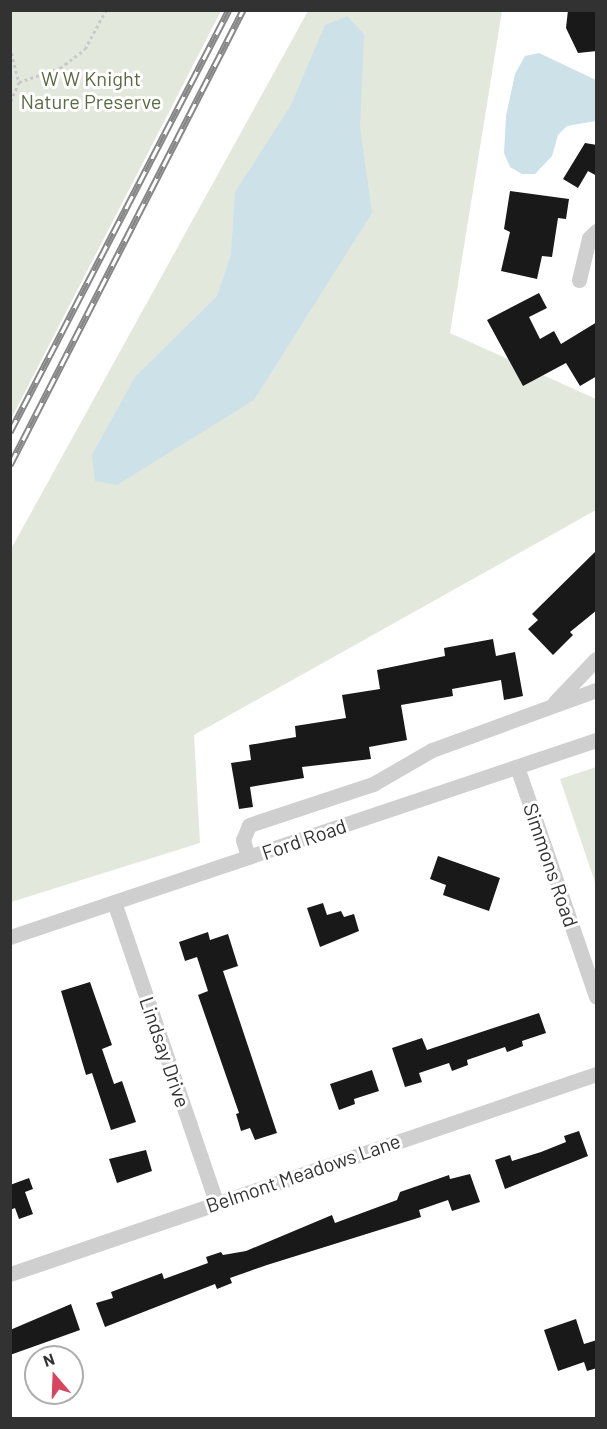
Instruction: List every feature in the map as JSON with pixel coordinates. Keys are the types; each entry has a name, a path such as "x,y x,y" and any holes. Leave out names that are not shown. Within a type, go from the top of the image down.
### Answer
{"street":[{"path":"579,280 590,238 597,231"},
{"path":"551,707 597,659"},
{"path":"248,857 243,840 249,825 374,784 432,750 597,690"},
{"name":"Ford Road","path":"10,937 597,740"},
{"name":"Simmons Road","path":"517,767 597,998"},
{"name":"Lindsay Drive","path":"114,902 216,1202"},
{"name":"Belmont Meadows Lane","path":"10,1274 597,1074"}],"path":[{"path":"19,82 60,68 85,49 106,10"},
{"path":"10,47 19,82 10,102"}],"green space":[{"name":"W W Knight Nature Preserve","path":"10,11 221,11 11,419 10,419"},
{"path":"308,11 502,11 450,333 596,399 596,510 194,735 200,843 11,902 11,549"},
{"path":"596,767 596,885 560,779"}],"shaded area":[{"path":"347,16 364,34 360,127 372,213 254,400 117,485 95,481 92,455 135,377 217,296 231,255 235,192 291,105 325,25"},
{"path":"539,53 596,80 596,121 567,126 558,135 552,156 535,174 522,174 510,167 504,153 506,116 515,74 525,56"}],"building":[{"path":"568,10 597,10 597,51 578,53 566,28"},
{"path":"585,143 597,145 597,176 588,171 578,188 563,179"},
{"path":"510,191 569,199 566,219 558,218 552,257 542,256 537,279 501,271 510,232 504,229"},
{"path":"539,293 547,308 529,317 540,339 554,331 561,344 597,322 597,376 580,386 566,363 523,386 487,320"},
{"path":"597,550 597,610 570,632 573,635 553,655 528,629 538,620 532,614"},
{"path":"493,639 496,656 515,652 523,696 504,700 501,680 452,689 453,696 401,705 407,740 369,747 371,759 302,767 304,778 250,787 253,807 239,809 231,763 251,760 249,745 296,737 295,726 346,718 342,695 380,689 377,670 445,656 444,648"},
{"path":"438,856 500,878 489,911 443,895 446,885 430,879"},
{"path":"323,903 327,915 341,911 344,917 354,914 359,931 320,947 307,908"},
{"path":"208,932 210,940 228,934 238,966 223,971 277,1133 255,1140 250,1128 241,1131 236,1114 239,1113 198,995 208,991 197,957 185,961 179,942"},
{"path":"90,982 112,1045 102,1049 114,1084 122,1081 136,1122 111,1130 92,1073 86,1075 61,991"},
{"path":"539,1013 546,1033 522,1041 523,1046 507,1052 505,1047 467,1060 468,1065 452,1071 449,1063 419,1073 422,1082 405,1087 392,1048 422,1038 427,1050"},
{"path":"372,1070 379,1091 354,1099 355,1104 339,1110 330,1084"},
{"path":"579,1131 588,1156 505,1189 495,1160 510,1155 512,1161 541,1152 566,1142 564,1136"},
{"path":"146,1150 152,1171 117,1183 109,1159"},
{"path":"470,1174 480,1202 452,1211 448,1200 419,1210 421,1217 267,1265 230,1278 232,1283 217,1289 215,1284 105,1327 96,1303 113,1298 111,1292 162,1273 164,1279 208,1263 206,1257 221,1252 223,1255 246,1251 332,1215 335,1223 397,1200 400,1192 449,1175 450,1179"},
{"path":"29,1178 33,1189 25,1192 33,1214 19,1219 15,1208 10,1210 10,1185"},
{"path":"71,1304 80,1330 38,1345 24,1345 24,1350 10,1355 10,1330"},
{"path":"576,1319 584,1344 597,1340 597,1368 587,1371 584,1362 558,1371 544,1330"}],"railway":[{"path":"10,432 229,10"},
{"path":"10,465 243,10"}]}
